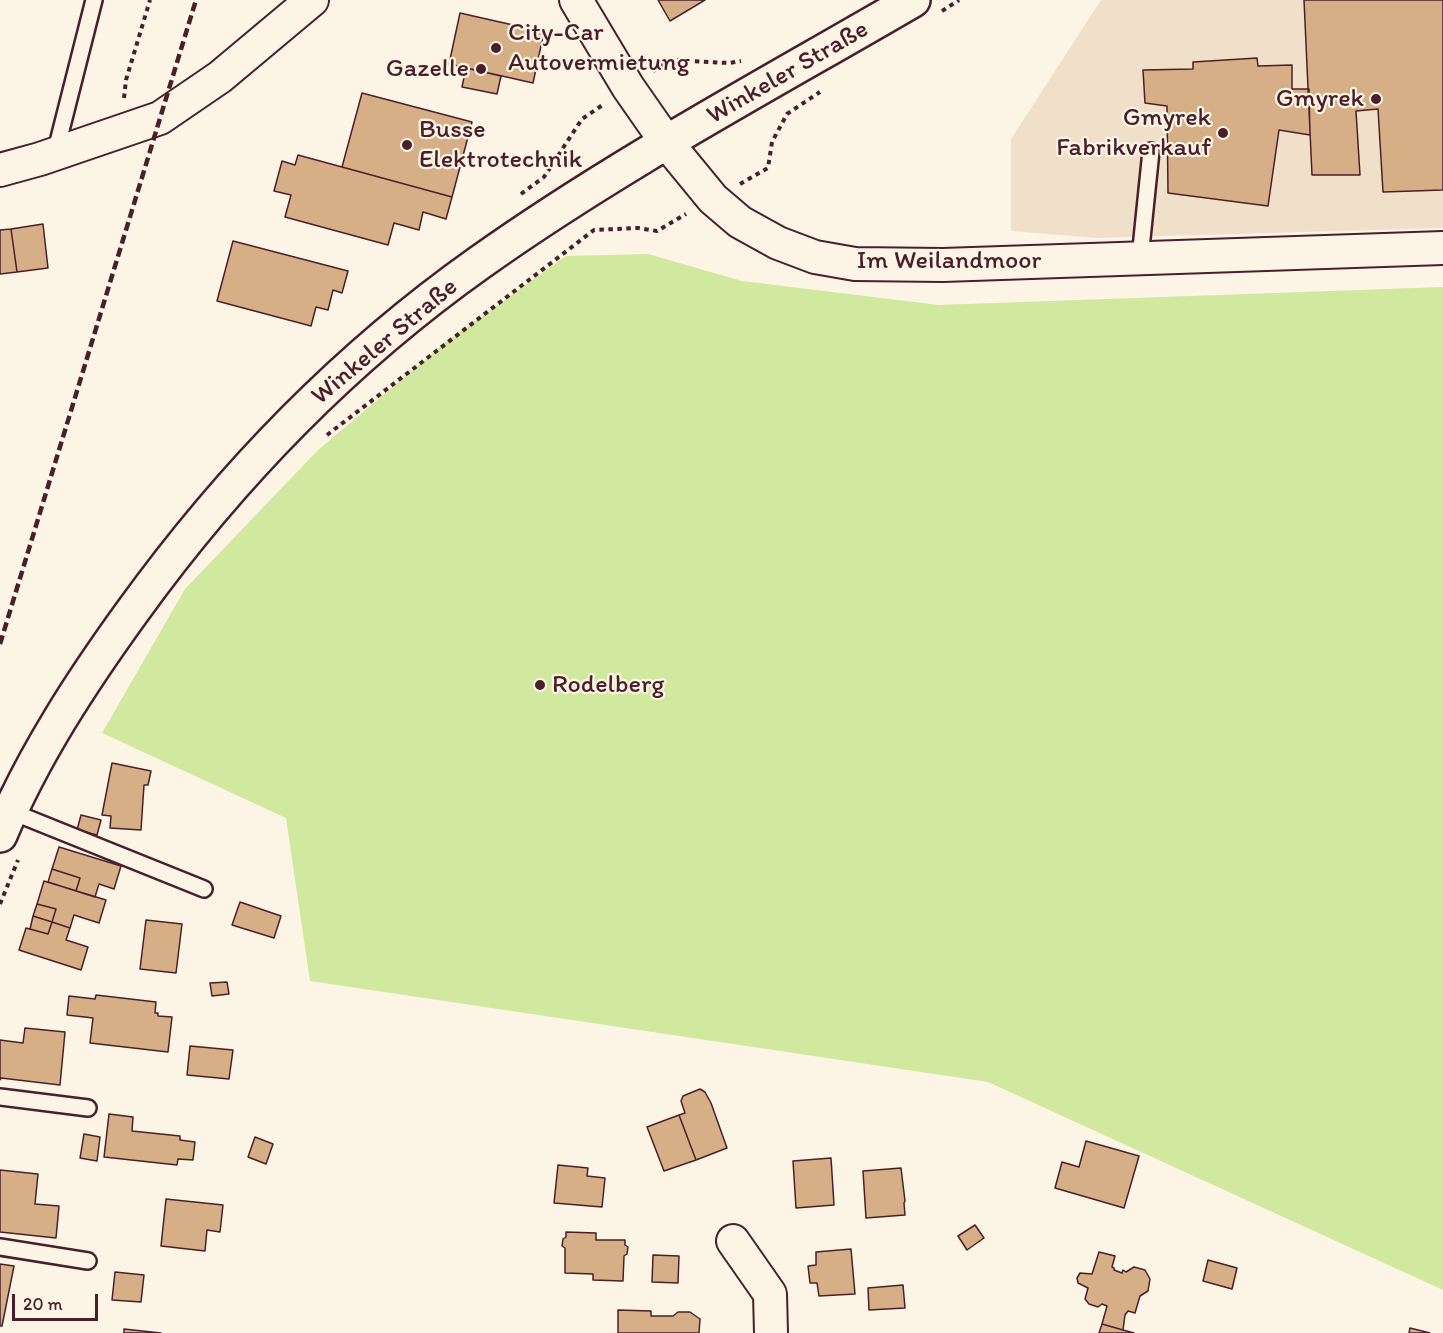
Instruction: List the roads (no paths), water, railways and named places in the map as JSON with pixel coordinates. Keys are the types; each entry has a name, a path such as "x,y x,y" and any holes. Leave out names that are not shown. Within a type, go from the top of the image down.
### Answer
{"street":[{"path":"0,171 160,118 220,77 312,0"},
{"name":"Im Weilandmoor","path":"576,0 628,87 667,143 713,199 740,222 778,243 815,257 855,264 943,265 1443,248"},
{"name":"Winkeler Straße","path":"15,822 50,737 98,661 162,570 227,491 295,419 360,358 477,264 546,217 667,143 926,6"},
{"path":"733,1240 770,1294 771,1333"}],"lane":[{"path":"55,154 94,0"},
{"path":"1140,258 1151,151"},
{"path":"15,822 204,889"},
{"path":"0,1097 88,1108"},
{"path":"0,1247 88,1261"}],"railway":[{"path":"0,644 196,0"}],"place":[{"name":"City-Car Autovermietung","path":"496,48"},
{"name":"Gazelle","path":"481,69"},
{"name":"Gmyrek","path":"1376,99"},
{"name":"Gmyrek Fabrikverkauf","path":"1223,133"},
{"name":"Busse Elektrotechnik","path":"407,145"},
{"name":"Rodelberg","path":"540,685"}]}
